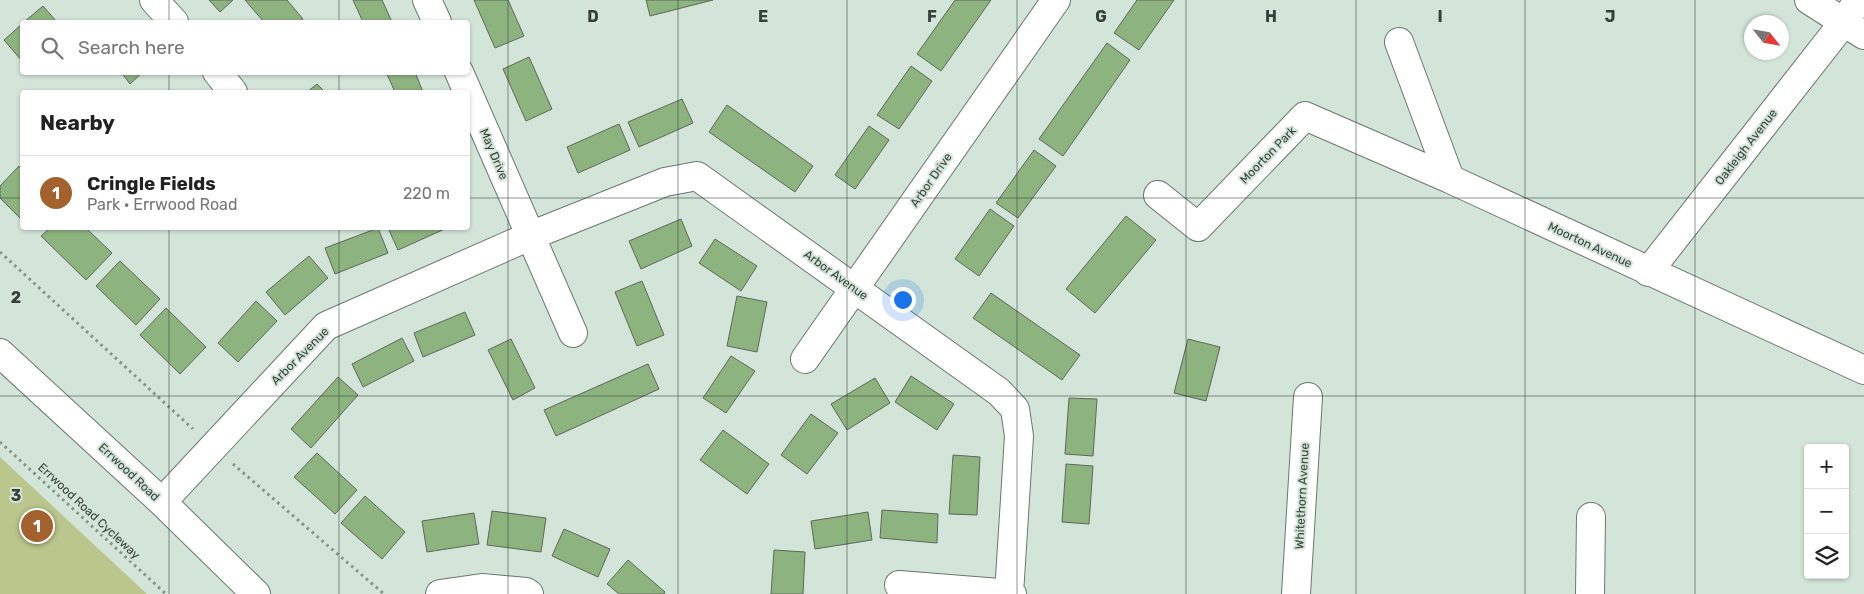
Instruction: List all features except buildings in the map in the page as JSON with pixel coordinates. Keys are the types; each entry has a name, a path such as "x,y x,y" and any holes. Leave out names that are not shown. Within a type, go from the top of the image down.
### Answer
{"street":[{"path":"154,0 172,20"},
{"path":"428,0 436,20"},
{"name":"Arbor Drive","path":"805,359 1056,0"},
{"path":"1809,0 1855,19"},
{"name":"Oakleigh Avenue","path":"1648,272 1855,19"},
{"path":"1398,42 1450,179"},
{"path":"219,75 231,90"},
{"name":"May Drive","path":"460,75 467,90"},
{"name":"May Drive","path":"470,97 530,236"},
{"name":"Moorton Park","path":"1158,195 1198,227 1305,116 1450,179"},
{"name":"Arbor Avenue","path":"162,502 326,326 530,236 665,182 697,176 999,392 1015,409 1019,436 1010,594 899,585"},
{"name":"Moorton Avenue","path":"1450,179 1648,272 1864,370"},
{"path":"530,236 573,333"},
{"name":"Errwood Road","path":"0,353 162,502 256,594"},
{"name":"Whitethorn Avenue","path":"1296,594 1308,397"},
{"path":"1590,517 1590,594"},
{"path":"440,594 482,588 526,592 529,594"}],"path":[{"path":"0,252 213,447 384,594"},
{"name":"Errwood Road Cycleway","path":"0,442 166,594"}],"green space":[{"path":"0,457 147,594 0,594"}],"place":[{"name":"Cringle Fields","path":"37,526"}]}
